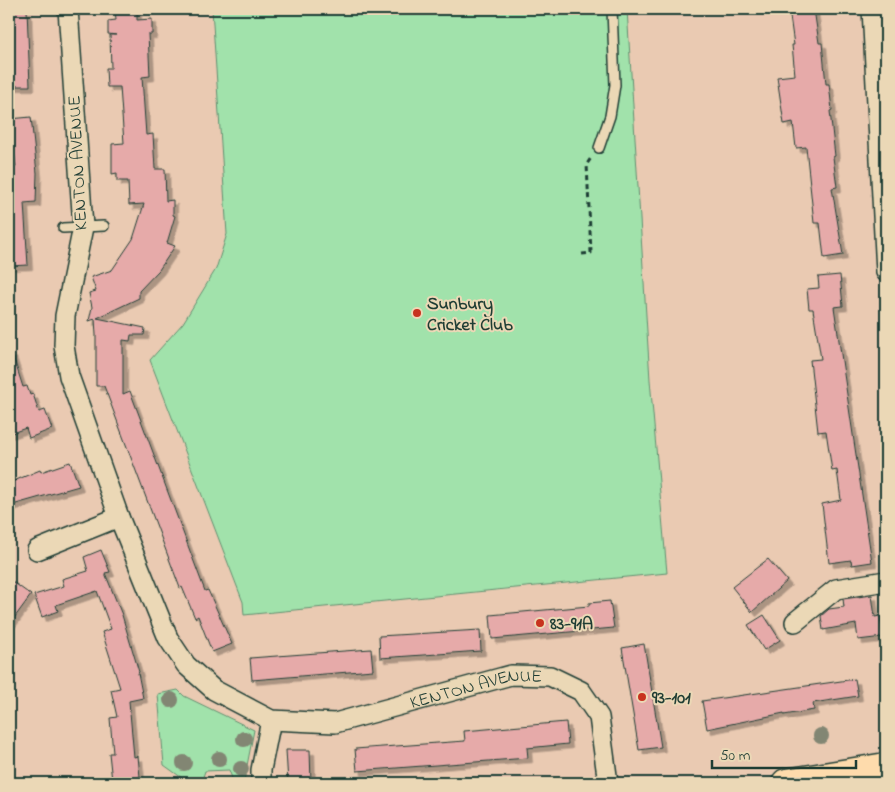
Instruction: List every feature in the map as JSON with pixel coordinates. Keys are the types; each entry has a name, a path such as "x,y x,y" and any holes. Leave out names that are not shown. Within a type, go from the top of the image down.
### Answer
{"highway":[{"path":"786,783 886,766"}],"street":[{"name":"KENTON AVENUE","path":"68,9 83,227 65,316 64,346 69,376 119,517 168,638 186,666 214,690 271,720 335,723 511,674 550,676 581,691 599,717 608,783"},
{"path":"872,9 881,77 886,272"},
{"path":"37,550 119,517"},
{"path":"795,622 836,589 886,581"},
{"path":"261,783 260,770 271,720"}],"lane":[{"path":"599,148 610,116 615,85 612,9"},
{"path":"64,228 104,226"}],"path":[{"path":"582,254 591,253 587,164 599,148"}],"green space":[{"name":"Sunbury Cricket Club","path":"212,9 627,9 650,380 667,573 244,615 243,602 150,360 183,323 216,269 227,234"},
{"path":"178,690 184,696 254,730 244,781 233,781 229,770 205,771 201,783 189,783 164,765 158,694"}],"building":[{"path":"9,9 27,9 30,86 9,86"},
{"path":"115,9 137,9 137,20 152,19 152,34 148,34 150,76 142,77 146,135 153,134 155,169 165,169 166,201 173,200 173,215 175,216 167,243 175,246 159,270 139,291 139,298 97,318 145,328 144,335 131,335 130,341 123,340 123,394 130,391 205,591 208,590 232,644 212,652 198,616 195,618 182,587 180,588 104,386 96,386 95,319 89,321 92,307 89,293 96,291 91,277 112,270 133,239 144,204 129,205 128,181 117,181 117,173 112,174 112,144 124,143 120,87 107,87 106,68 111,68 110,35 117,35 108,34 108,21 116,20"},
{"path":"789,9 814,9 819,43 822,43 826,84 829,84 832,110 830,111 837,187 832,188 843,255 824,258 820,223 814,223 806,147 796,148 793,122 784,124 777,77 795,75 792,45 794,45"},
{"path":"31,117 37,173 36,202 24,203 28,265 9,266 9,167 16,167 10,119"},
{"path":"840,275 843,306 834,307 872,562 852,565 851,560 829,563 822,504 841,500 837,470 832,471 826,431 818,432 810,360 821,359 813,309 809,309 807,289 819,288 818,277"},
{"path":"12,353 23,387 27,386 30,395 33,394 39,412 45,410 52,429 29,438 26,428 9,434 9,354"},
{"path":"70,462 79,486 9,506 9,483 40,470 41,472"},
{"path":"101,550 110,572 105,573 122,615 139,672 143,698 129,701 134,757 138,756 140,777 112,781 109,753 113,753 110,718 117,717 111,690 120,688 102,632 111,629 97,591 56,605 58,611 42,617 34,595 64,586 62,579 88,571 84,557"},
{"path":"768,559 787,581 752,612 732,587"},
{"path":"9,579 31,595 9,625"},
{"path":"872,595 875,617 880,616 883,637 858,640 856,624 823,630 821,616 829,609 844,607 843,599"},
{"name":"83-91A","path":"610,601 614,628 492,639 490,615 589,606 589,603"},
{"path":"764,615 780,640 764,650 748,625"},
{"path":"480,630 481,651 380,658 379,636"},
{"name":"93-101","path":"644,644 661,747 639,750 622,648"},
{"path":"371,649 373,670 252,680 250,658"},
{"path":"855,679 858,696 813,703 814,710 784,715 784,713 707,729 702,701"},
{"path":"566,722 568,744 527,748 528,758 357,771 355,749 465,741 464,731"},
{"path":"286,750 310,750 311,783 288,783"}],"place":[{"name":"Sunbury Cricket Club","path":"417,313"},
{"name":"83-91A","path":"540,623"},
{"name":"93-101","path":"642,697"}]}
